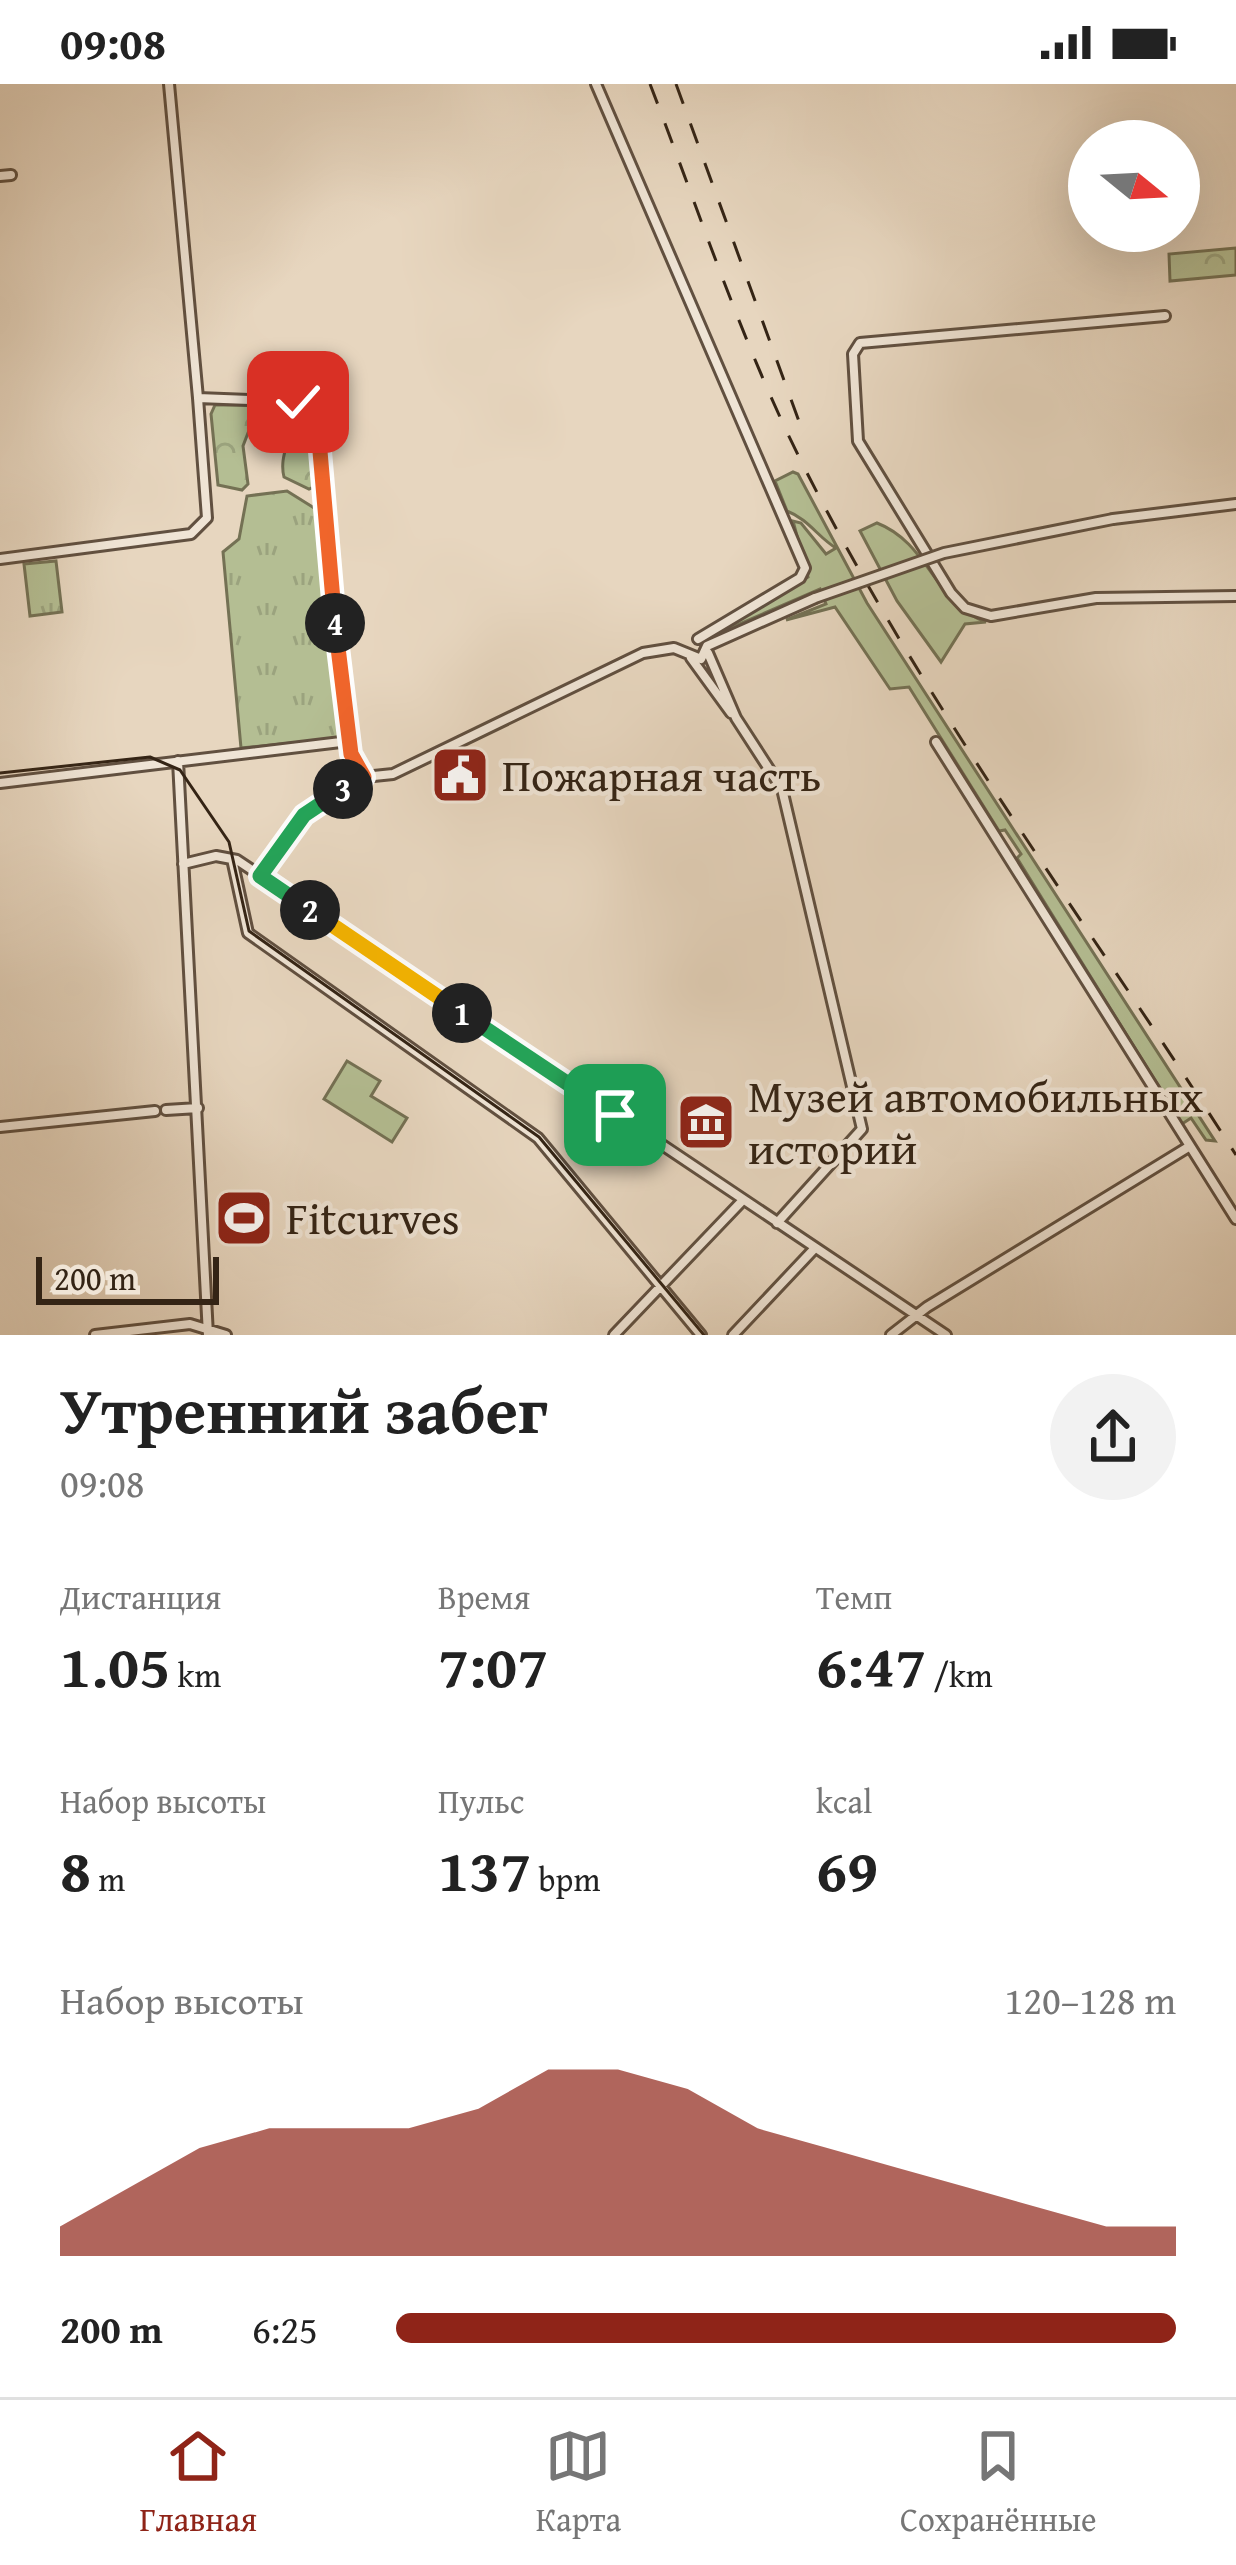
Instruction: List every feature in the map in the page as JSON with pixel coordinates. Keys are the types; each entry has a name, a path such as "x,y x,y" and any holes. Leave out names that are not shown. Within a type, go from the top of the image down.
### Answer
{"street":[{"path":"0,559 190,534 203,527 207,518 169,84"},
{"path":"596,84 804,572 691,647"},
{"path":"0,176 11,175"},
{"path":"1165,316 854,346 857,436 958,602 974,612 1000,616 1096,598 1236,596"},
{"path":"198,398 298,402 316,422 349,741 353,763 364,777"},
{"path":"691,647 698,659 707,649 815,598 944,553 1113,519 1236,505"},
{"path":"691,647 694,668"},
{"path":"260,876 314,807 364,777 393,774 662,648 707,649"},
{"path":"662,648 694,668 736,718 782,789 862,1129 777,1223"},
{"path":"707,649 736,718"},
{"path":"0,783 349,741"},
{"path":"936,742 1236,1219"},
{"path":"178,761 208,1330"},
{"path":"183,864 232,858 946,1335"},
{"path":"232,858 248,933 538,1138 701,1335"},
{"path":"166,1110 198,1108"},
{"path":"0,1127 154,1111"},
{"path":"891,1335 1190,1146"},
{"path":"614,1335 743,1200"},
{"path":"733,1335 815,1248"},
{"path":"95,1335 208,1330 226,1335"}],"green space":[{"path":"1236,248 1236,275 1170,281 1169,254"},
{"path":"215,405 287,405 305,412 314,428 318,485 309,489 284,477 289,414 253,420 243,446 248,484 242,490 218,485 211,414"},
{"path":"798,474 867,603 1215,1141 1206,1140 1191,1118 1182,1124 1017,858 1021,854 1005,830 999,831 909,687 890,689 835,607 786,620 826,604 820,589 712,636 808,577 793,521 801,523 826,554 836,548 787,511 775,481"},
{"path":"287,491 319,511 340,738 241,748 223,552 239,539 247,496"},
{"path":"877,523 909,544 955,602 986,622 965,624 941,662 897,601 860,531"},
{"path":"56,561 62,612 30,616 24,564"},
{"path":"347,1061 380,1081 371,1096 407,1118 392,1142 324,1099"}],"tram line":[{"path":"0,773 150,757 180,770 229,842 249,931 539,1137 704,1335"}],"railway":[{"path":"650,84 759,370 850,553 954,728 1236,1155"},
{"path":"676,84 800,424"}],"place":[{"name":"Пожарная часть","path":"460,775"},
{"name":"Музей автомобильных историй","path":"706,1122"},
{"name":"Fitcurves","path":"244,1218"}],"route":[{"path":"298,402 311,411 316,422 344,711 353,763 364,777 314,807 280,844 260,876 615,1115"}]}
